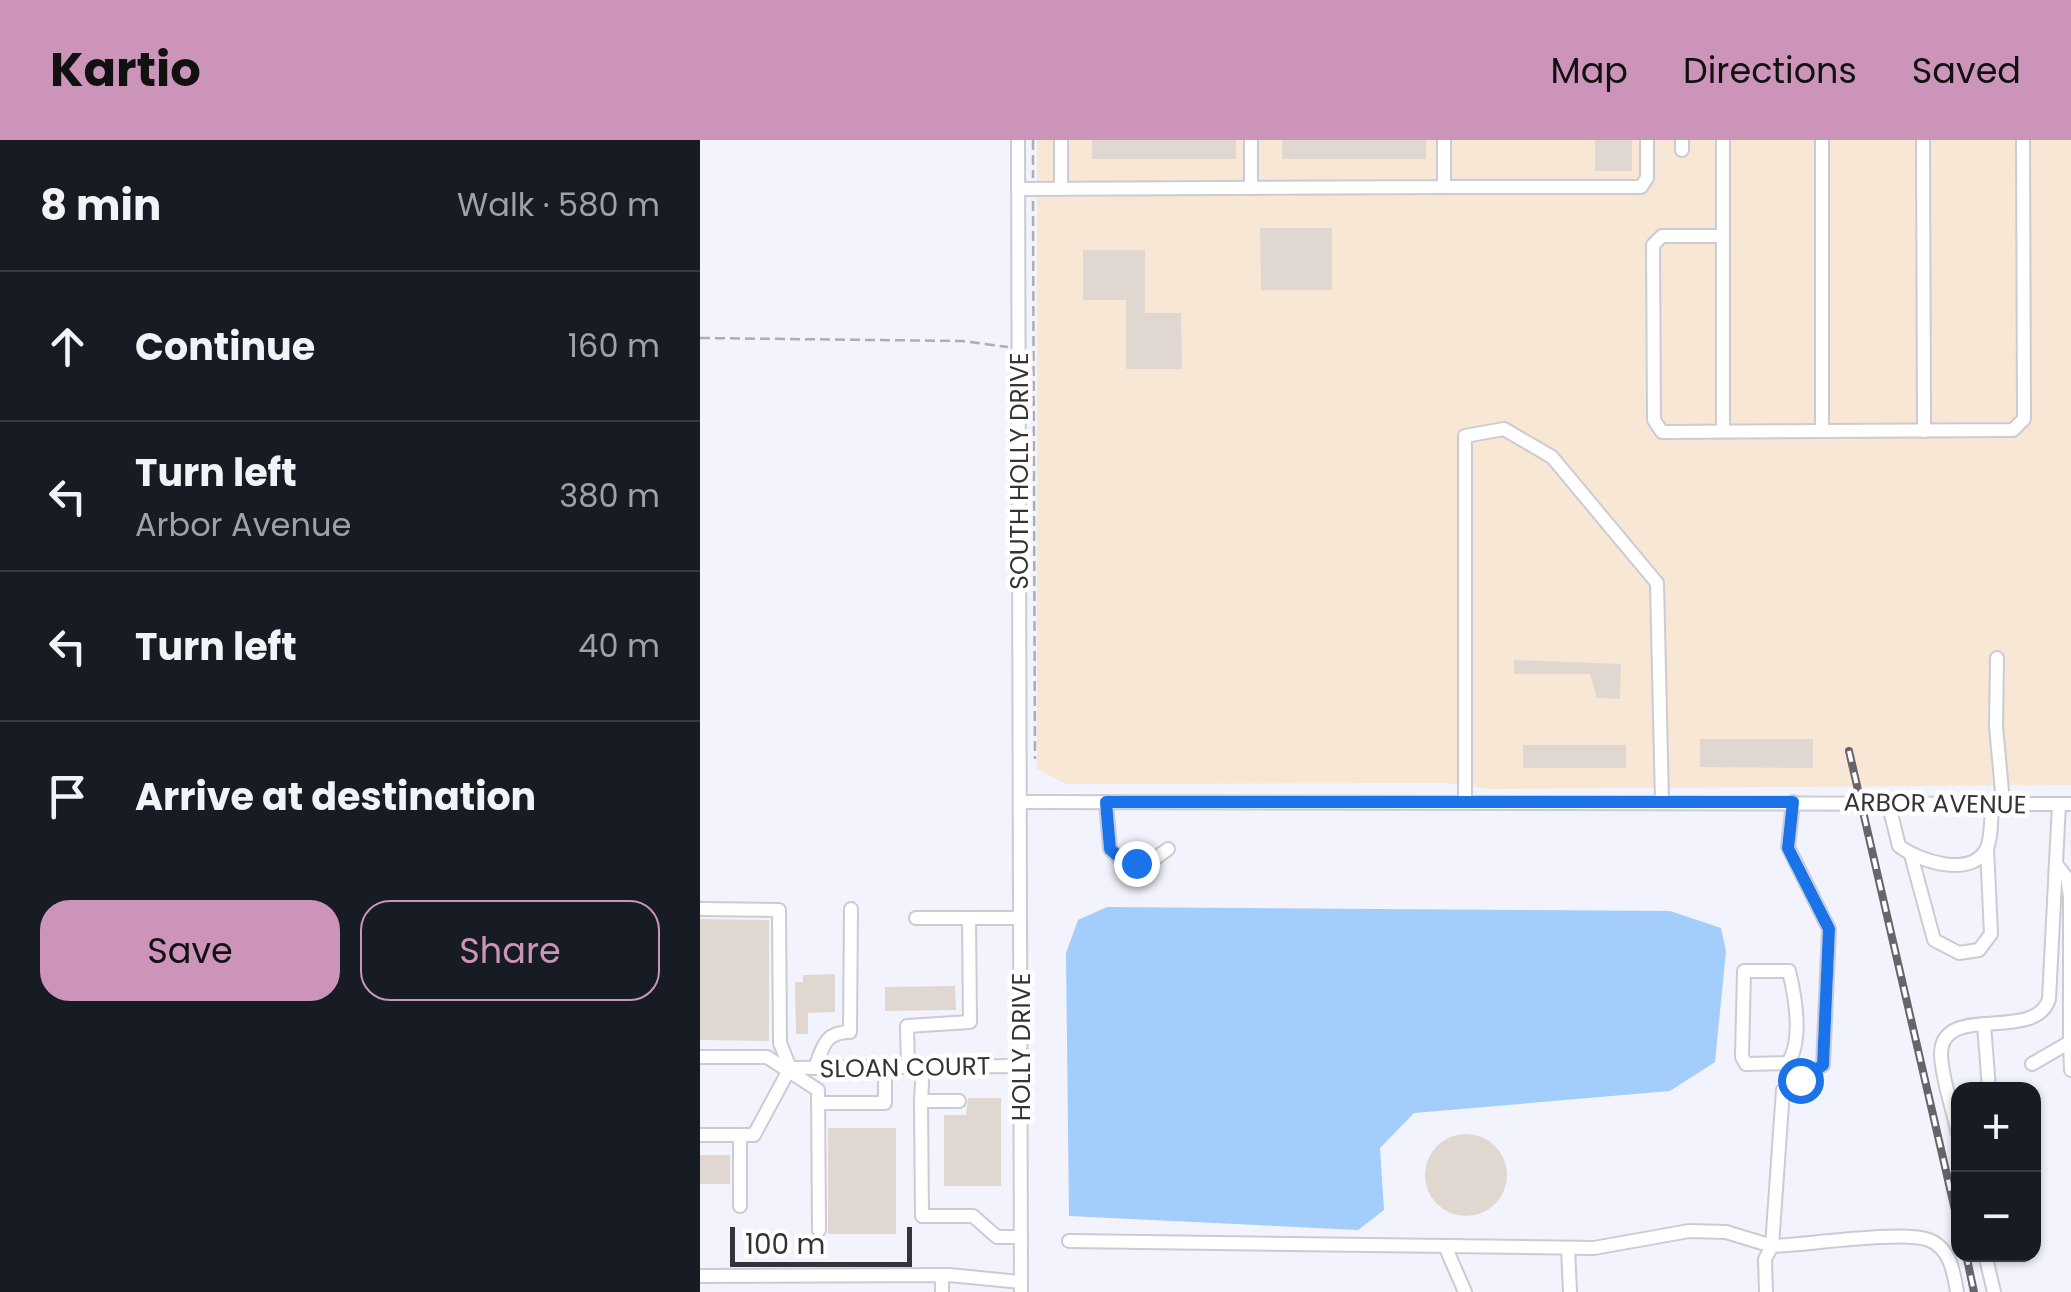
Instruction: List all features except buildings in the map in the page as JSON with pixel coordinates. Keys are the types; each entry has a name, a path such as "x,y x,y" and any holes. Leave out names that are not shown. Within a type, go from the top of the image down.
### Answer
{"street":[{"name":"SOUTH HOLLY DRIVE","path":"1018,140 1020,802"},
{"path":"1061,140 1061,188"},
{"path":"1250,140 1251,188"},
{"path":"1444,140 1444,187"},
{"path":"1018,188 1640,187 1647,178 1647,140"},
{"path":"1723,140 1723,431"},
{"path":"1822,140 1822,431"},
{"path":"1924,140 1924,430"},
{"path":"1723,236 1662,236 1653,245 1654,420 1662,432 2013,430 2024,419 2024,140"},
{"path":"1465,802 1465,436 1504,429 1552,457 1657,582 1662,802"},
{"path":"1911,855 1934,940 1959,953 1979,950 1991,934 1987,848 1998,803 1997,658"},
{"name":"ARBOR AVENUE","path":"1020,802 2065,804"},
{"name":"HOLLY DRIVE","path":"1020,802 1022,1287"},
{"path":"1106,802 1110,849 1122,860 1153,860 1168,849"},
{"path":"1766,1292 1765,1260 1772,1246 1783,1090 1823,1065 1829,929 1788,848 1793,802"},
{"path":"1888,802 1899,846 1924,862 1957,864 1977,859 1987,848"},
{"path":"1951,1102 1941,1056 1943,1044 1960,1026 2033,1018 2046,1010 2056,864 2065,804"},
{"path":"2056,864 2067,878 2070,896 2071,1070"},
{"path":"815,1068 825,1039 835,1032 850,1032 851,909"},
{"path":"700,910 779,910 780,1042 790,1068 818,1090 818,1230"},
{"path":"916,918 1020,918"},
{"path":"968,918 970,1022 908,1026 921,1101 922,1216 973,1216 997,1237 1021,1237"},
{"path":"1789,970 1795,994 1795,1052 1788,1063 1746,1064 1742,1058 1744,971 1789,970"},
{"path":"1984,1024 1988,1082"},
{"path":"2032,1064 2070,1042"},
{"name":"SLOAN COURT","path":"700,1057 767,1057 790,1068 1020,1066"},
{"path":"1788,1063 1800,1080"},
{"path":"818,1103 885,1103 885,1067"},
{"path":"700,1135 754,1135 790,1068"},
{"path":"921,1101 960,1101"},
{"path":"740,1135 740,1206"},
{"path":"1070,1241 1594,1248 1689,1230 1726,1232 1772,1246 1903,1237 1930,1240 1954,1268 1957,1292"},
{"path":"1446,1246 1465,1292"},
{"path":"1568,1248 1570,1292"},
{"path":"1988,1262 1994,1292"},
{"path":"700,1276 942,1276 981,1285 1022,1287"},
{"path":"942,1276 942,1292"}],"path":[{"path":"1033,140 1033,168"},
{"path":"1033,208 1035,759"},
{"path":"700,338 962,341 1018,347"}],"shaded area":[{"path":"1037,140 2071,140 2071,785 1489,789 1444,783 1066,784 1037,769"}],"water":[{"path":"1107,907 1670,911 1721,928 1726,951 1715,1062 1670,1091 1414,1113 1380,1148 1384,1210 1358,1230 1069,1216 1066,953 1078,920"}],"railway":[{"path":"1849,751 1951,1193"},
{"path":"1968,1262 1974,1292"}],"route":[{"path":"1136,863 1122,860 1110,849 1106,802 1793,802 1788,848 1829,929 1823,1065 1800,1080"}]}
